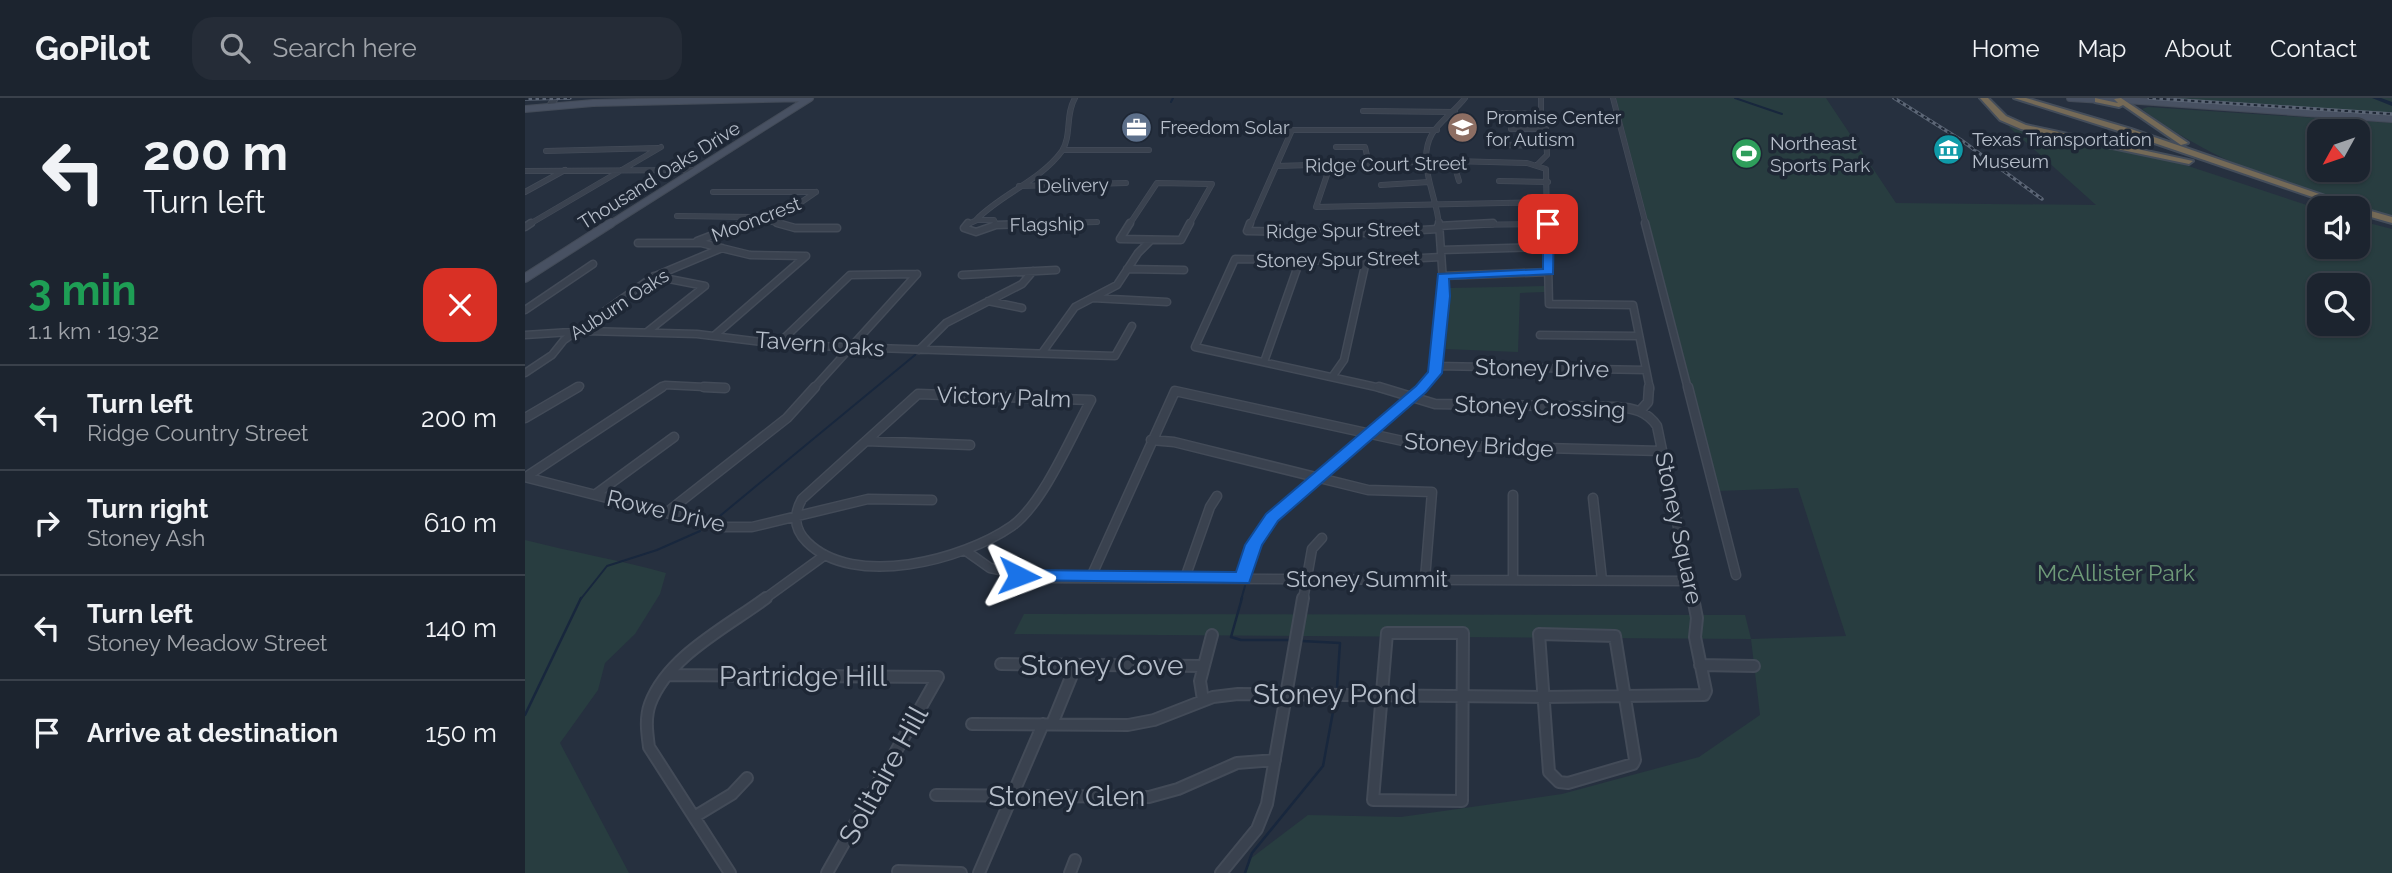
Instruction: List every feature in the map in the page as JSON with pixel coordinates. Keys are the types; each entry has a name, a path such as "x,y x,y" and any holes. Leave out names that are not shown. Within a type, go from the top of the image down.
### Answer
{"highway":[{"path":"1987,98 2018,122 2039,128 2125,114 2255,176"},
{"path":"1987,98 2003,118 2024,127 2168,156 2296,193"},
{"path":"2008,98 2164,145 2307,197"},
{"path":"2018,98 2053,108 2073,122 2314,196"},
{"path":"2097,99 2117,101 2128,112 2125,114"},
{"path":"2125,114 2132,104 2142,103"},
{"path":"2041,107 2066,116 2073,122"},
{"path":"2370,214 2392,221"}],"main road":[{"path":"525,109 811,98"},
{"name":"Thousand Oaks Drive","path":"525,278 811,98"},
{"path":"2070,98 2097,99"},
{"path":"2117,101 2242,109"},
{"path":"2117,101 2392,119"}],"street":[{"path":"550,106 548,104 553,98"},
{"path":"976,220 1043,170 1063,150 1068,135 1066,114 1075,98"},
{"path":"1243,578 1253,545 1264,527 1426,384 1437,366 1444,296 1436,204 1425,161 1428,142 1465,98"},
{"path":"1502,113 1541,114 1541,98"},
{"path":"1613,98 1736,575"},
{"path":"1363,111 1455,112"},
{"path":"1511,129 1546,129 1546,159 1538,165 1548,171 1549,304 1633,305 1650,395 1640,411"},
{"path":"1276,166 1292,130 1437,130"},
{"path":"1500,145 1547,146"},
{"path":"1336,147 1365,147 1369,164"},
{"path":"525,227 661,148 546,151"},
{"path":"1063,150 1149,150"},
{"name":"Ridge Court Street","path":"1276,166 1425,161 1538,165"},
{"path":"1453,161 1459,181"},
{"name":"Ridge Spur Street","path":"1276,166 1247,231 1372,233 1504,223 1548,224"},
{"path":"1330,166 1316,207 1548,202"},
{"path":"525,192 566,170"},
{"path":"525,171 697,170"},
{"path":"1499,181 1548,182"},
{"path":"1381,184 1429,182"},
{"name":"Delivery","path":"1019,186 1126,183"},
{"path":"1157,183 1212,184 1181,240 1151,240 1120,239 1157,183"},
{"name":"Mooncrest","path":"694,243 800,203 816,192 713,192"},
{"path":"677,216 760,217 795,228 837,228"},
{"name":"Flagship","path":"996,225 994,220 976,220 965,225 965,230 981,231 996,225 1097,222"},
{"path":"1042,354 1075,307 1117,285 1151,240"},
{"path":"638,243 694,243 750,255 806,256 715,335"},
{"name":"Stoney Spur Street","path":"1195,347 1235,260 1366,261 1548,247"},
{"name":"Auburn Oaks","path":"525,373 552,355 560,344 576,331 655,276 722,248"},
{"path":"1263,362 1269,354 1300,260"},
{"path":"1332,377 1344,360 1366,261"},
{"path":"525,310 593,264"},
{"path":"1127,269 1184,270"},
{"path":"962,275 1056,270"},
{"path":"919,350 946,323 1022,284 1033,271"},
{"path":"1442,276 1549,272"},
{"path":"666,513 787,418 917,274 850,275 778,344"},
{"path":"646,332 705,286 655,276"},
{"path":"1093,298 1167,302"},
{"path":"988,301 1022,309"},
{"name":"Tavern Oaks","path":"525,335 576,331 646,332 715,335 778,344 1115,356 1132,326"},
{"path":"1540,335 1639,336"},
{"name":"Stoney Crossing","path":"1195,347 1443,404 1616,407 1640,411"},
{"name":"Stoney Drive","path":"1437,366 1646,370"},
{"path":"525,418 580,386"},
{"path":"526,477 665,386 725,388"},
{"name":"Stoney Bridge","path":"1151,440 1175,391 1421,445 1662,451"},
{"name":"Victory Palm","path":"866,441 918,394 1091,400 1024,517 1003,533 966,551"},
{"name":"Stoney Square","path":"1640,411 1655,422 1662,451 1697,619 1695,637 1706,691 1704,695"},
{"path":"596,494 674,437"},
{"path":"1091,577 1151,440 1174,442 1368,490 1432,492 1425,579"},
{"path":"966,551 933,560 890,566 855,564 825,555 802,538 795,524 797,506 805,494 866,441 970,445"},
{"name":"Rowe Drive","path":"526,477 704,524 736,527 796,518 868,499 932,500"},
{"path":"1513,495 1513,580"},
{"path":"1185,578 1210,507 1217,496"},
{"path":"1593,498 1602,580"},
{"path":"1221,873 1249,841 1262,819 1314,544 1322,538"},
{"name":"Stoney Summit","path":"966,551 983,565 1019,576 1690,581"},
{"path":"730,873 649,747 645,734 648,709 668,675 710,639 825,555"},
{"path":"1387,633 1463,634 1464,695 1462,801 1373,800 1387,633"},
{"path":"1539,634 1615,636 1626,697 1635,760 1633,764 1568,783 1559,782 1549,772 1539,634"},
{"path":"1203,700 1200,681 1212,635"},
{"name":"Stoney Cove","path":"1001,664 1203,666"},
{"path":"979,873 1012,797 1076,665"},
{"path":"1700,665 1754,666"},
{"name":"Partridge Hill","path":"668,675 938,677"},
{"name":"Solitaire Hill","path":"827,873 938,677"},
{"name":"Stoney Pond","path":"972,724 1120,725 1146,722 1203,700 1238,694 1545,697 1704,695"},
{"name":"Stoney Glen","path":"936,795 1149,797 1178,789 1237,763 1275,761"},
{"path":"694,817 732,794 747,778"},
{"path":"1070,873 1075,860"},
{"path":"898,871 961,873"}],"green space":[{"name":"McAllister Park","path":"1616,98 1826,98 1896,203 2096,205 2009,127 2011,125 2167,159 2307,205 2307,259 2370,259 2370,223 2392,229 2392,873 1246,873 1250,859 1308,815 1401,817 1562,794 1699,757 1760,715 1751,639 1846,636 1798,488 1717,491"},
{"path":"2164,98 2392,98 2392,113"},
{"path":"2148,107 2331,119 2307,119 2307,182 2370,182 2370,122 2392,123 2392,217 2370,210 2370,196 2322,196 2231,162 2171,129 2142,109"},
{"path":"1545,286 1545,292 1520,293 1518,352 1446,349 1449,288"},
{"path":"525,540 666,573 660,594 635,634 605,663 598,690 560,743 629,873 525,873"},
{"path":"1024,614 1745,615 1751,639 1014,634"}],"waterway":[{"path":"1171,102 1173,98"},
{"path":"1735,98 1782,114"},
{"path":"2375,98 2392,104"},
{"path":"715,520 915,355"},
{"path":"580,600 607,566 657,550 700,531"},
{"path":"1241,600 1245,586"},
{"path":"1242,598 1231,637 1241,640 1289,640"},
{"path":"525,715 580,600"},
{"path":"1302,641 1340,643 1337,688"},
{"path":"1245,873 1252,853 1323,766 1335,701"}],"railway":[{"path":"525,99 570,98"},
{"path":"1894,98 1961,140 2042,199"},
{"path":"2149,98 2392,114"}],"place":[{"name":"Freedom Solar","path":"1137,127"},
{"name":"Promise Center for Autism","path":"1463,128"},
{"name":"Texas Transportation Museum","path":"1949,150"},
{"name":"Northeast Sports Park","path":"1747,154"}],"route":[{"path":"1019,576 1243,578 1253,545 1272,517 1421,389 1435,373 1444,296 1442,276 1549,272 1548,224"}]}
